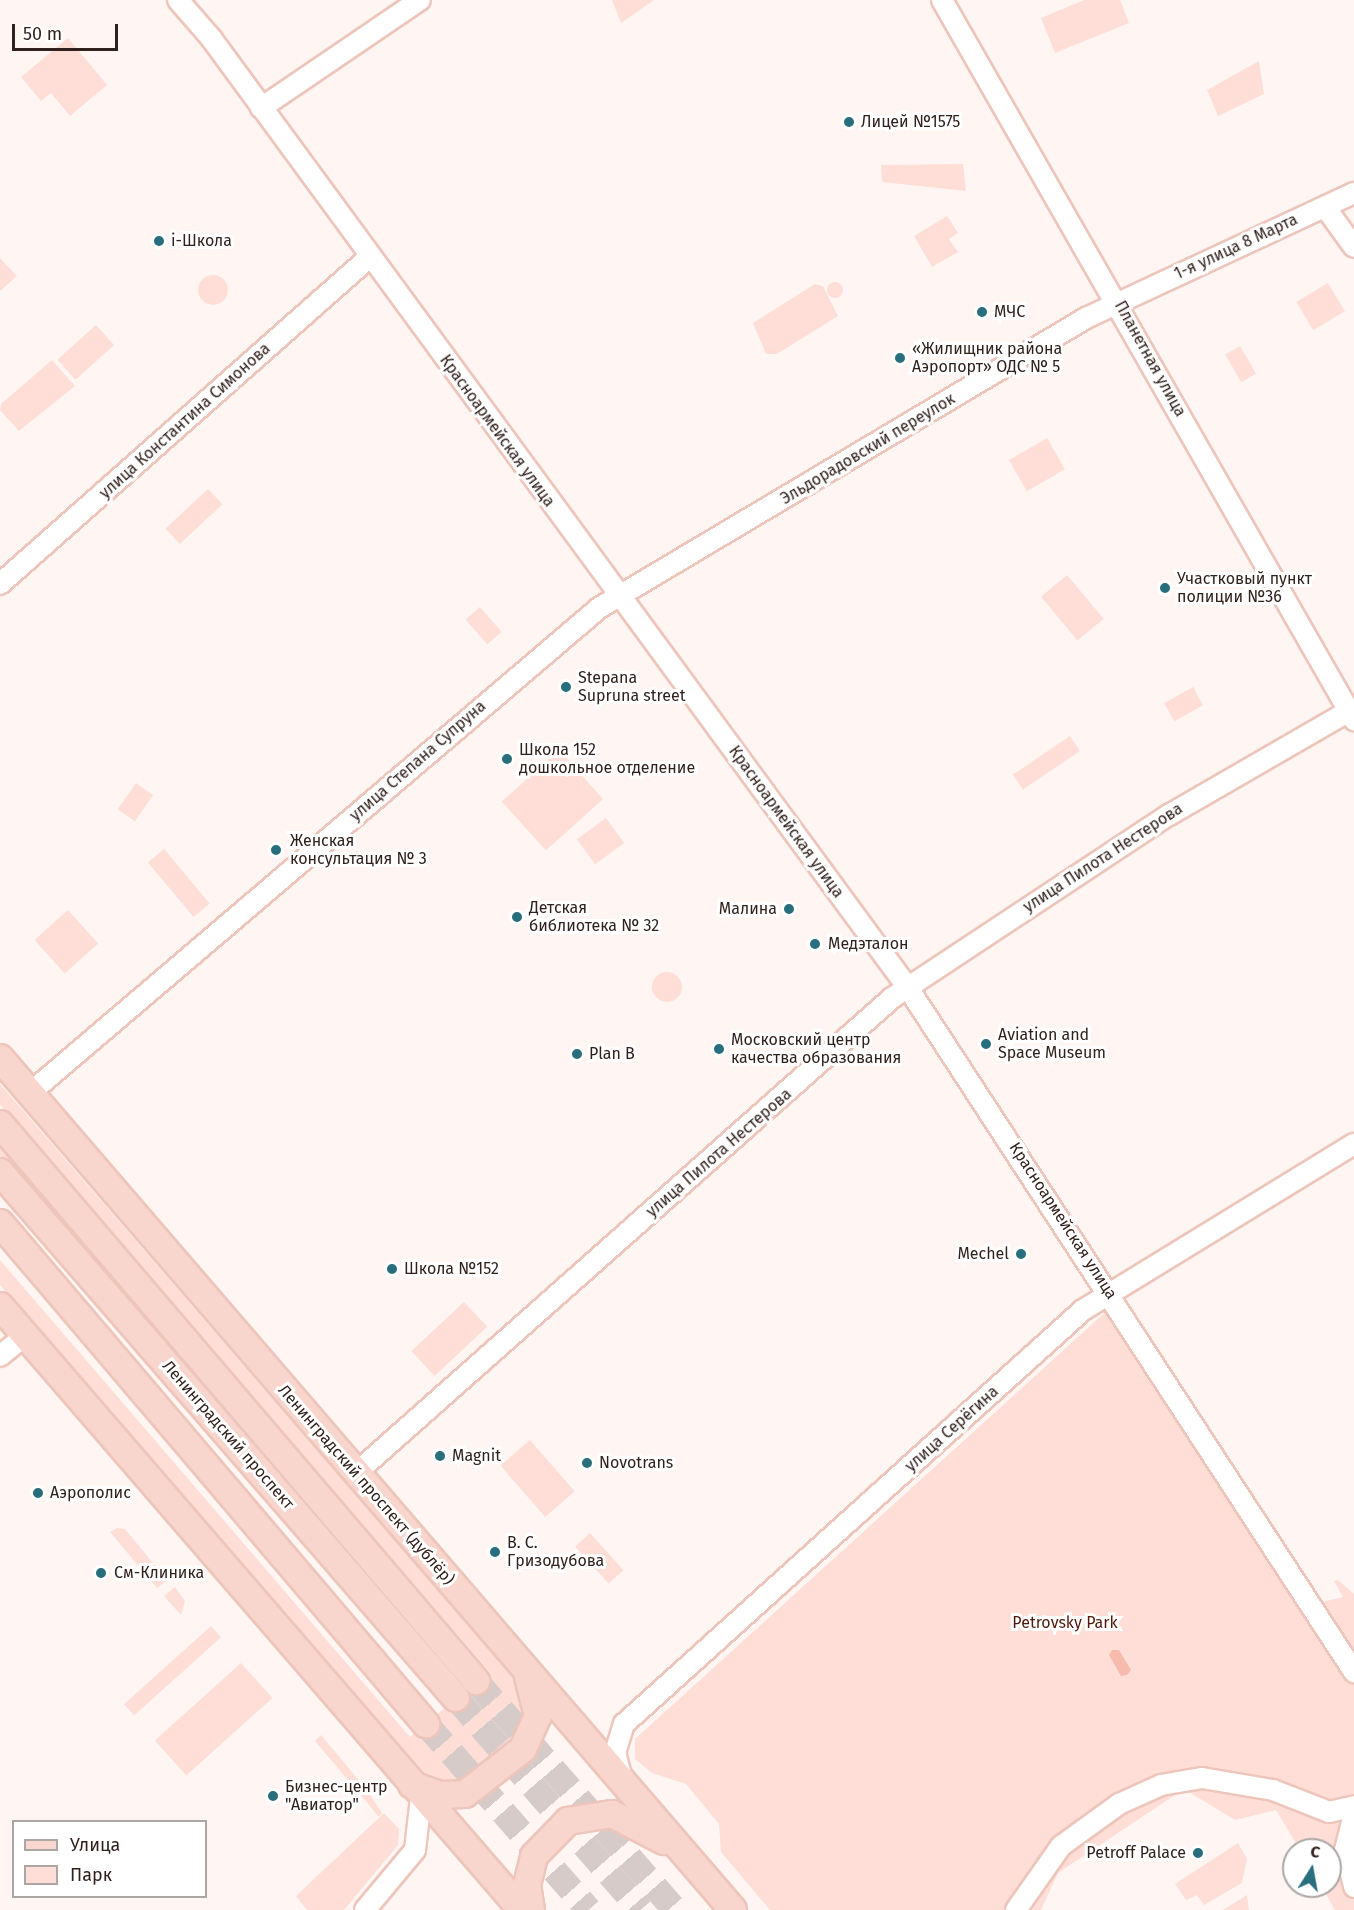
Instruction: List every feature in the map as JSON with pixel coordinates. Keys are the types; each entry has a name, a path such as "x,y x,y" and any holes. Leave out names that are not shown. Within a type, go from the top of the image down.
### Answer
{"main road":[{"name":"Ленинградский проспект (дублёр)","path":"0,1058 356,1473 621,1775 733,1910"},
{"path":"0,1124 476,1681"},
{"name":"Ленинградский проспект","path":"0,1172 456,1698"},
{"path":"0,1223 426,1724"},
{"path":"0,1238 84,1323"},
{"path":"0,1306 399,1772 522,1910"},
{"path":"399,1772 427,1792 452,1796 477,1787 523,1749 535,1728 538,1702 522,1664"},
{"path":"531,1910 527,1885 534,1856 554,1831 582,1815 630,1819 697,1868"}],"street":[{"name":"Красноармейская улица","path":"178,0 261,108 908,988 1354,1672"},
{"path":"261,108 420,0"},
{"name":"Планетная улица","path":"942,0 1119,302 1351,716"},
{"name":"1-я улица 8 Марта","path":"1119,302 1354,193"},
{"path":"1325,207 1354,247"},
{"name":"улица Константина Симонова","path":"0,584 370,257"},
{"name":"Эльдорадовский переулок","path":"619,597 1119,302"},
{"name":"улица Степана Супруна","path":"30,1093 508,682 619,597"},
{"name":"улица Пилота Нестерова","path":"356,1473 908,988 1169,814 1351,716"},
{"name":"улица Серёгина","path":"621,1775 615,1753 624,1724 1108,1292 1354,1144"},
{"path":"0,1356 26,1335"},
{"path":"1016,1910 1068,1841 1119,1804 1161,1785 1202,1778 1273,1790 1329,1812 1354,1806"},
{"path":"365,1910 415,1850 421,1797"},
{"path":"1354,1814 1345,1850 1354,1887"}],"green space":[{"path":"612,0 654,0 621,23"},
{"path":"1084,0 1120,0 1129,23 1055,53 1041,18"},
{"path":"68,38 107,85 70,116 51,93 41,101 21,77"},
{"path":"1259,61 1264,94 1218,116 1207,90"},
{"path":"963,164 966,191 882,182 881,165"},
{"path":"947,216 958,233 949,239 958,252 932,267 914,236"},
{"path":"0,258 17,276 0,291"},
{"path":"213,275 224,279 228,290 224,301 213,305 202,301 198,290 202,279"},
{"path":"832,282 838,282 843,290 841,296 832,298 827,293 827,287"},
{"path":"1328,283 1345,311 1313,330 1296,302"},
{"path":"815,284 823,286 838,316 777,354 766,354 753,323"},
{"path":"96,325 114,345 75,380 57,360"},
{"path":"1240,346 1256,374 1241,382 1225,354"},
{"path":"52,360 75,386 19,431 0,410 1,404"},
{"path":"1047,438 1065,469 1027,491 1009,460"},
{"path":"208,489 222,504 180,544 166,529"},
{"path":"1067,575 1104,619 1078,641 1041,597"},
{"path":"480,607 502,632 487,644 466,619"},
{"path":"1193,687 1203,705 1174,721 1164,703"},
{"path":"1070,736 1080,751 1023,790 1013,775"},
{"path":"559,750 603,799 546,851 502,802"},
{"path":"136,783 153,795 135,821 118,809"},
{"path":"606,818 624,843 595,864 577,839"},
{"path":"164,849 210,903 194,917 148,862"},
{"path":"68,910 98,943 65,974 35,940"},
{"path":"667,972 678,976 682,987 678,998 667,1002 656,998 652,987 656,976"},
{"path":"0,1084 516,1680 529,1705 522,1736 473,1779 440,1787 414,1771 0,1285 0,1260 410,1737 489,1671 0,1105"},
{"path":"0,1144 123,1291 0,1156"},
{"path":"464,1302 487,1327 435,1376 411,1351"},
{"name":"Petrovsky Park","path":"1111,1307 1301,1607 1343,1597 1334,1581 1338,1580 1354,1594 1354,1910 1335,1910 1328,1898 1342,1898 1342,1838 1293,1838 1276,1810 1235,1820 1184,1789 1058,1873 1041,1910 770,1910 721,1852 719,1824 686,1784 652,1773 635,1759 635,1739"},
{"path":"530,1440 575,1491 545,1517 501,1466"},
{"path":"117,1528 125,1529 167,1580 157,1588 110,1532"},
{"path":"590,1533 623,1570 609,1584 575,1546"},
{"path":"175,1587 185,1601 181,1615 164,1596"},
{"path":"211,1626 221,1637 134,1715 124,1704"},
{"path":"241,1663 272,1698 186,1776 155,1741"},
{"path":"321,1735 367,1790 382,1813 379,1817 315,1741"},
{"path":"384,1813 399,1829 398,1845 344,1910 307,1910 296,1896"},
{"path":"1238,1843 1247,1859 1242,1883 1204,1905 1197,1895 1186,1900 1175,1884"},
{"path":"1247,1895 1249,1910 1223,1910"}],"shaded area":[{"path":"1112,1650 1119,1650 1131,1670 1127,1675 1121,1676 1109,1655"}],"tunnel":[{"path":"476,1681 675,1910"},
{"path":"456,1698 641,1910"},
{"path":"426,1724 589,1910"}],"place":[{"name":"Лицей №1575","path":"849,122"},
{"name":"i-Школа","path":"159,241"},
{"name":"МЧС","path":"982,312"},
{"name":"«Жилищник района Аэропорт» ОДС № 5","path":"900,358"},
{"name":"Участковый пункт полиции №36","path":"1165,588"},
{"name":"Stepana Supruna street","path":"566,687"},
{"name":"Школа 152 дошкольное отделение","path":"507,759"},
{"name":"Женская консультация № 3","path":"276,850"},
{"name":"Малина","path":"789,909"},
{"name":"Детская библиотека № 32","path":"517,917"},
{"name":"Медэталон","path":"815,944"},
{"name":"Aviation and Space Museum","path":"986,1044"},
{"name":"Московский центр качества образования","path":"719,1049"},
{"name":"Plan B","path":"577,1054"},
{"name":"Mechel","path":"1021,1254"},
{"name":"Школа №152","path":"392,1269"},
{"name":"Magnit","path":"440,1456"},
{"name":"Novotrans","path":"587,1463"},
{"name":"Аэрополис","path":"38,1493"},
{"name":"В. С. Гризодубова","path":"495,1552"},
{"name":"См-Клиника","path":"101,1573"},
{"name":"Бизнес-центр \"Авиатор\"","path":"273,1796"},
{"name":"Petroff Palace","path":"1198,1853"}]}
